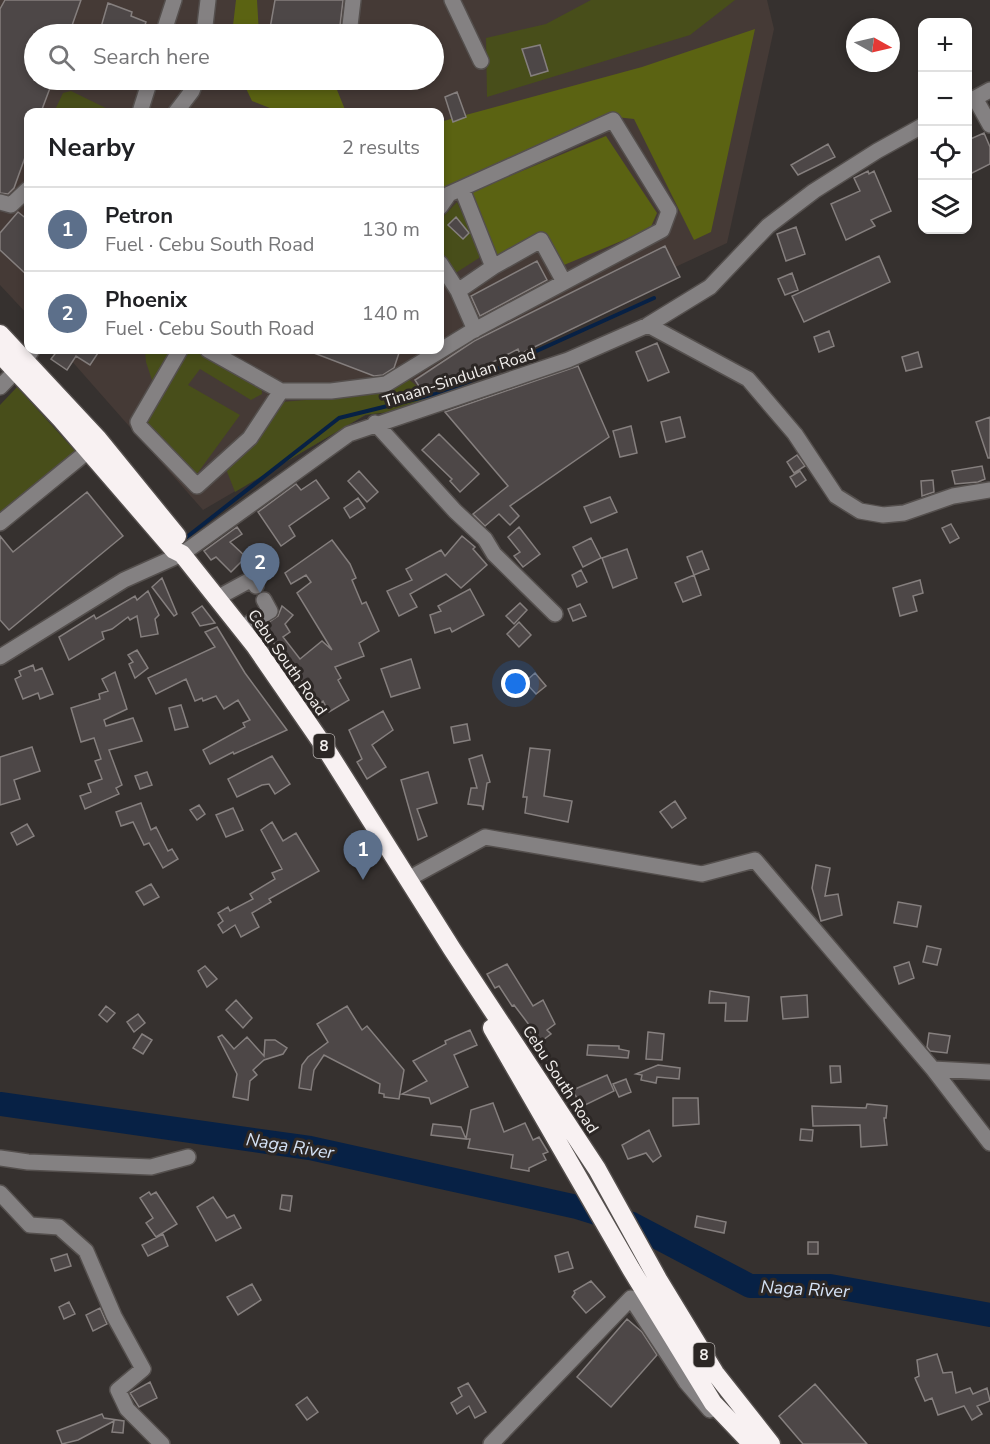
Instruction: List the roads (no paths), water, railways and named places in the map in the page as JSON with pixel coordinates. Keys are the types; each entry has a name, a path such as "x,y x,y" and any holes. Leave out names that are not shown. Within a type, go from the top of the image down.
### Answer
{"highway":[{"name":"Cebu South Road","path":"0,334 98,439 175,544 242,628 326,749 452,949 597,1169 715,1373 771,1444"},
{"name":"Cebu South Road","path":"0,354 24,360 88,451 175,544"},
{"name":"Cebu South Road","path":"452,949 507,1057 631,1269 713,1403 752,1444"}],"street":[{"path":"166,24 174,0"},
{"path":"205,24 208,0"},
{"path":"350,24 353,0"},
{"path":"452,0 481,61"},
{"path":"141,108 147,90"},
{"path":"179,108 192,90"},
{"path":"972,99 990,90"},
{"path":"972,101 990,125"},
{"path":"444,201 449,194 613,120 669,211 662,230 444,349"},
{"name":"Tinaan-Sindulan Road","path":"0,657 124,580 175,544 349,434 375,423 460,398 568,360 648,325 710,286 768,226 814,191 918,128"},
{"path":"462,189 493,267"},
{"path":"0,202 11,205 24,193"},
{"path":"458,291 493,267 541,240 564,282"},
{"path":"444,269 458,291 475,330"},
{"path":"648,325 748,379 795,434 837,496 860,511 883,515 904,513 953,496 990,490"},
{"path":"178,354 138,422 140,427 197,486 250,438 281,391"},
{"path":"214,354 281,391 331,391 386,384 435,354"},
{"path":"0,387 24,360"},
{"path":"375,423 455,511 485,538 494,554 507,569 545,602 555,614"},
{"path":"0,523 88,451"},
{"path":"217,598 252,579 256,586"},
{"path":"242,628 270,611 264,600"},
{"path":"408,879 485,837 702,874 755,860 933,1069 990,1143"},
{"path":"933,1069 990,1072"},
{"path":"0,1158 28,1162 151,1167 188,1157"},
{"path":"0,1193 30,1225 59,1227 86,1251 114,1316 143,1369 118,1390 127,1409 162,1444"},
{"path":"491,1444 631,1298 686,1382 740,1444"}],"waterway":[{"path":"183,540 339,418 448,391 654,298"},
{"name":"Naga River","path":"0,1104 310,1148 577,1207 632,1224 750,1286 830,1286 990,1315"}],"place":[{"name":"Phoenix","path":"260,593"},
{"name":"Petron","path":"363,880"}]}
